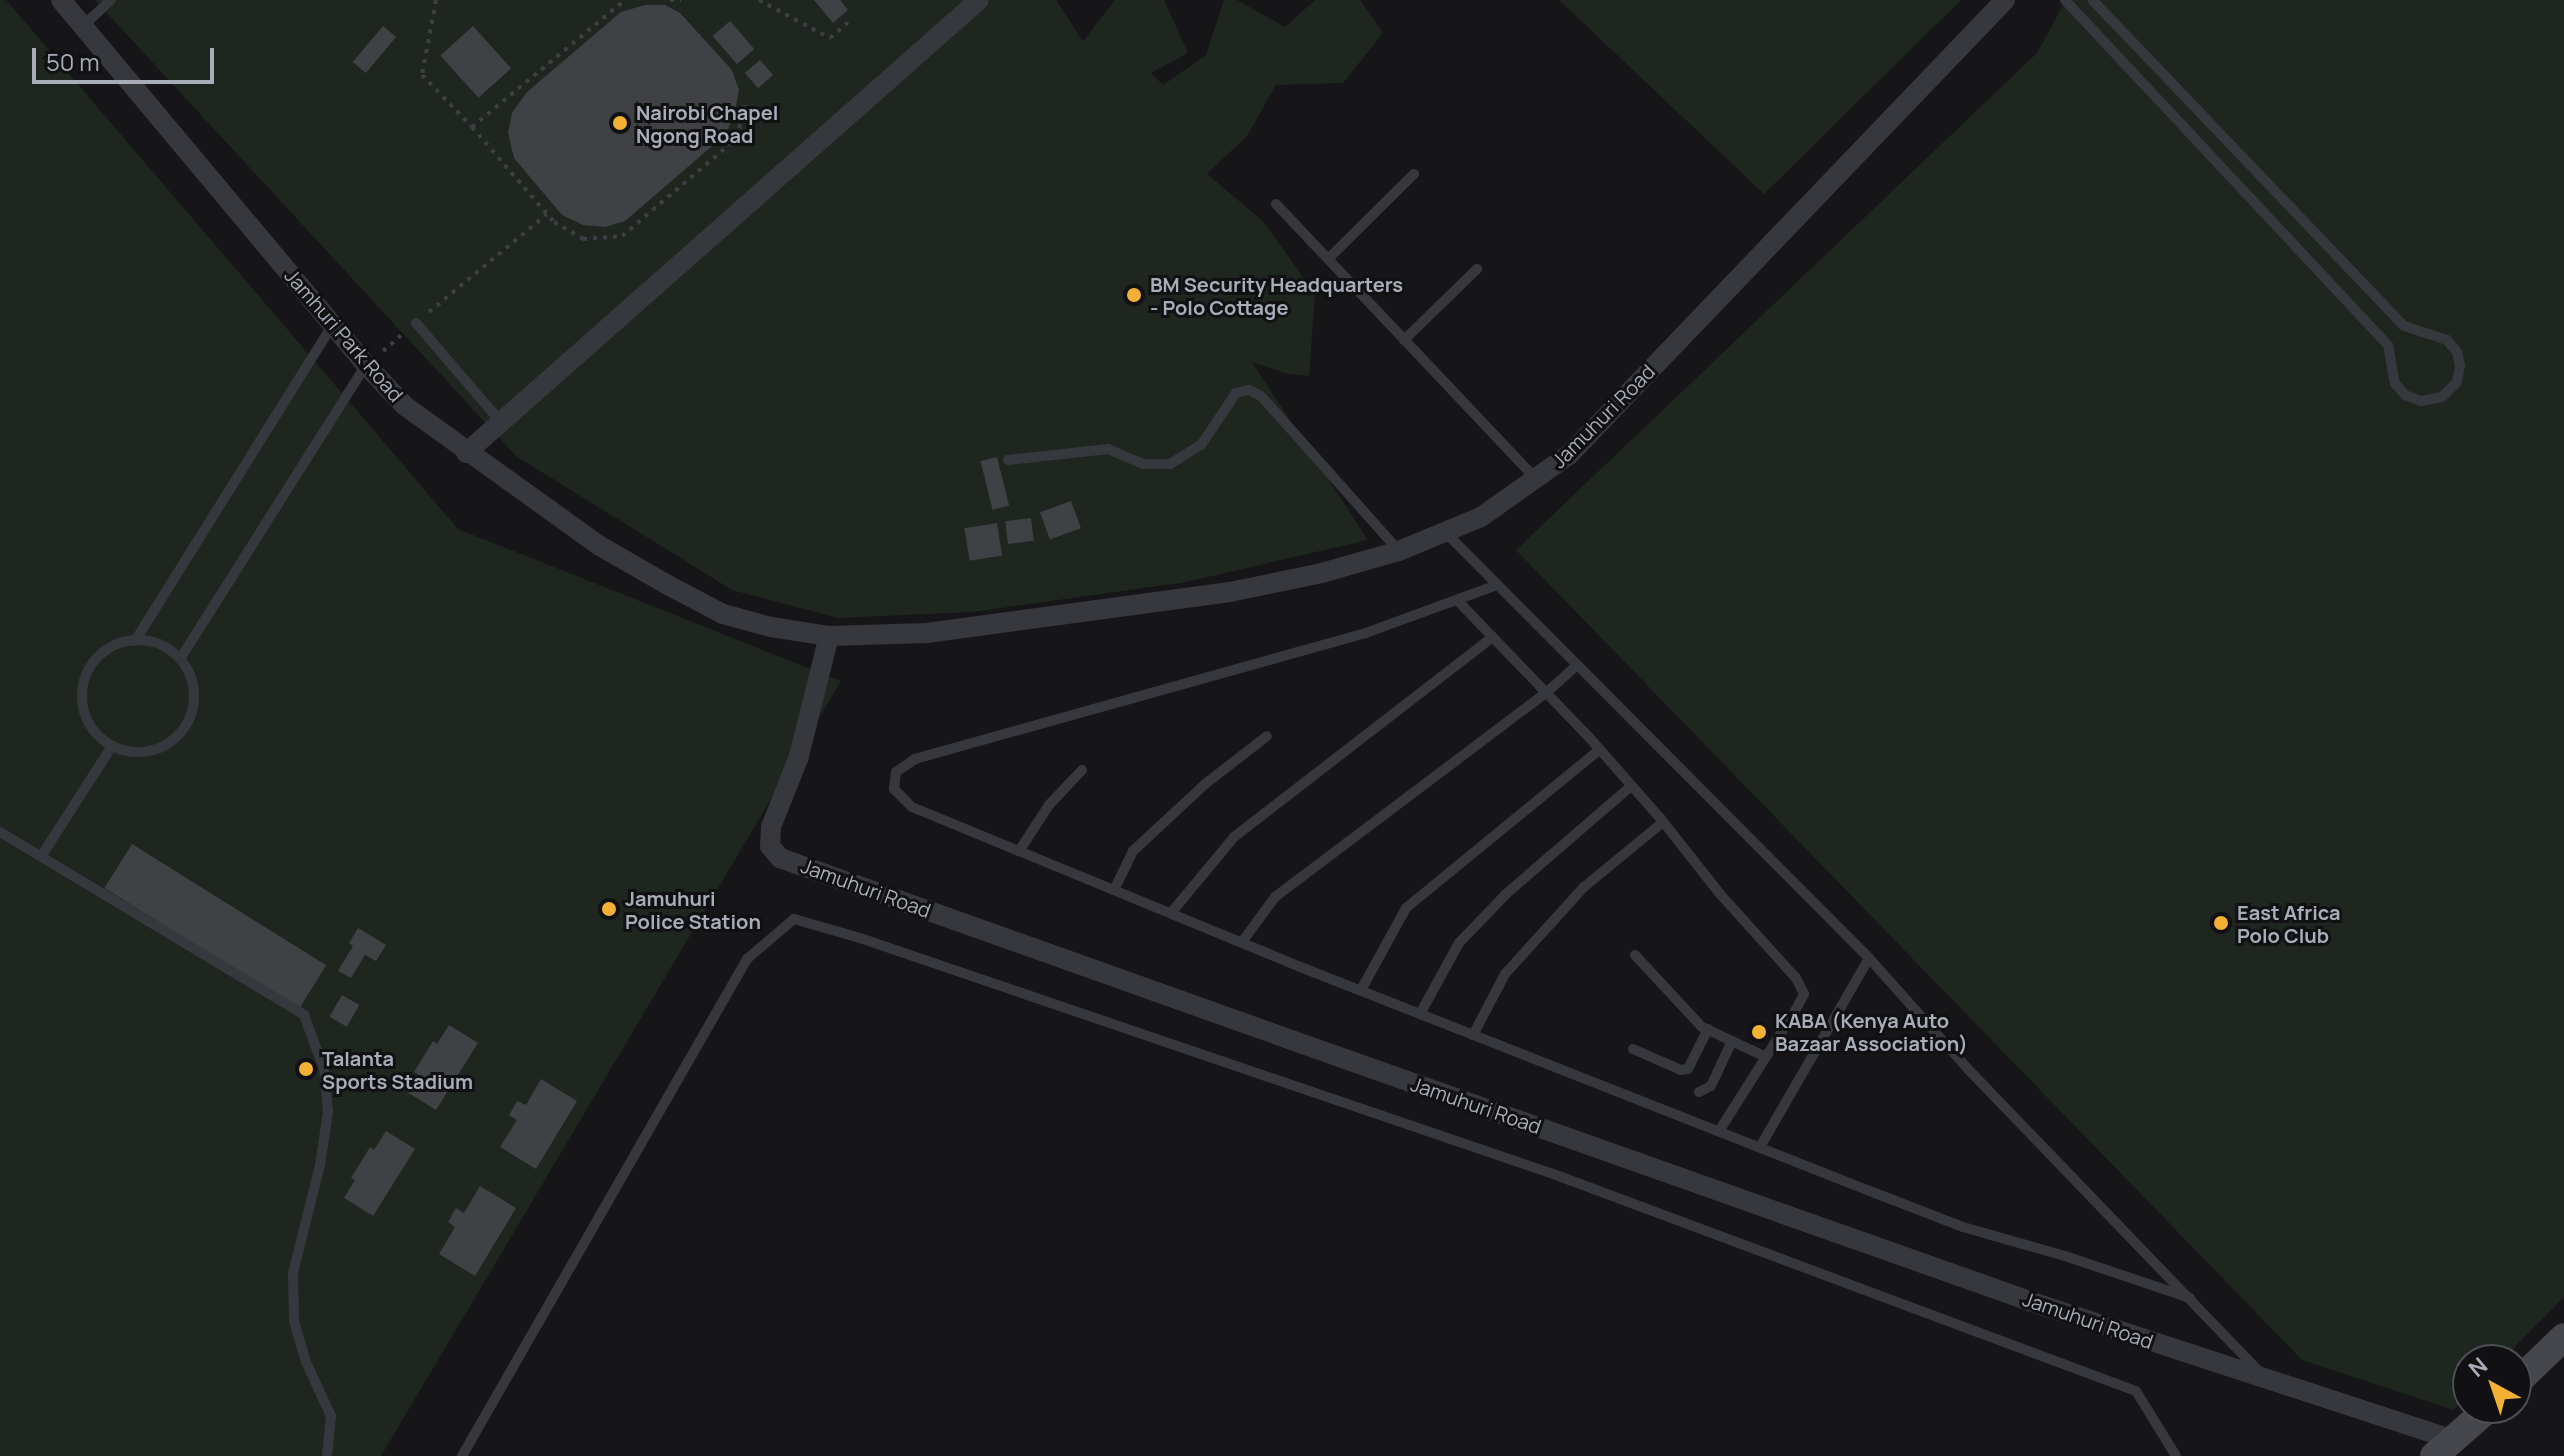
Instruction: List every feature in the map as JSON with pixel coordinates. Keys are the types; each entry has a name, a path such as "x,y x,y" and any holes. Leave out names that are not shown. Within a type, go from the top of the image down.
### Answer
{"street":[{"name":"Jamhuri Park Road","path":"61,0 366,365 405,406 466,453 600,546 723,614 771,627 829,636"},
{"path":"466,453 979,0"},
{"name":"Jamuhuri Road","path":"2005,0 1570,454 1481,517 1399,551 1322,573 1139,606 927,633 829,636 798,759 771,827 770,846 780,858 1985,1285 2267,1379 2445,1448"},
{"path":"2532,1368 2564,1337"},
{"path":"2445,1448 2471,1424"}],"lane":[{"path":"83,26 111,0"},
{"path":"2065,0 2388,345 2395,383 2405,395 2421,401 2442,397 2457,382 2460,365 2457,352 2447,340 2404,326 2092,0"},
{"path":"1328,259 1414,174"},
{"path":"1276,204 1536,479"},
{"path":"1404,340 1477,269"},
{"path":"416,323 501,422"},
{"path":"135,641 333,324"},
{"path":"180,659 366,365"},
{"path":"1008,460 1108,449 1143,464 1170,464 1201,445 1236,393 1249,390 1261,396 1399,551"},
{"path":"1444,531 1869,958 1977,1078 2267,1379"},
{"path":"1497,585 1351,637 915,759 896,772 894,789 912,807 1473,1035 1963,1227 2065,1256 2190,1298"},
{"path":"1457,600 1663,822 1720,894 1796,978 1804,994 1719,1131"},
{"path":"1171,913 1234,837 1493,637"},
{"path":"135,641 166,648 180,659 194,691 186,725 174,739 141,753 112,746 93,731 84,713 81,694 85,676 95,659 110,647 135,641"},
{"path":"1242,942 1275,897 1546,693 1577,665"},
{"path":"1114,890 1133,851 1205,784 1267,736"},
{"path":"42,855 112,746"},
{"path":"1361,990 1406,908 1599,750"},
{"path":"1019,851 1049,805 1082,770"},
{"path":"1420,1014 1459,943 1506,894 1631,786"},
{"path":"1473,1035 1505,974 1584,887 1663,822"},
{"path":"0,832 304,1015 324,1069 328,1112 320,1165 293,1273 294,1321 306,1362 331,1416 327,1456"},
{"path":"462,1456 747,959 794,919 860,938 1556,1175 2136,1391 2176,1456"},
{"path":"1635,955 1708,1029 1766,1057"},
{"path":"1760,1147 1869,958"},
{"path":"1633,1049 1681,1070 1688,1069 1708,1029"},
{"path":"1699,1092 1711,1086 1732,1041"}],"path":[{"path":"436,0 422,75 472,127 547,214 583,239 622,236 737,138 745,103"},
{"path":"472,127 625,0"},
{"path":"670,0 681,0"},
{"path":"759,0 830,38 852,19"},
{"path":"366,365 547,214"}],"shaded area":[{"name":"Talanta Sports Stadium","path":"0,0 6,0 458,529 841,681 381,1456 0,1456"},
{"path":"95,0 1056,0 1083,41 1115,0 1164,0 1188,53 1151,73 1163,85 1206,55 1224,0 1237,0 1285,27 1315,0 1360,0 1383,33 1343,83 1276,85 1247,136 1207,174 1264,222 1315,294 1309,376 1288,374 1252,362 1368,540 1186,582 973,612 838,618 732,590 516,456"},
{"path":"1559,0 1961,0 1764,194"},
{"name":"East Africa Polo Club","path":"2066,0 2564,0 2564,1297 2518,1344 2452,1344 2452,1409 2302,1360 1516,550 2037,53"}],"building":[{"path":"814,0 840,0 848,10 833,23"},
{"name":"Nairobi Chapel Ngong Road","path":"645,5 665,5 680,13 732,70 739,90 735,111 726,134 625,221 605,227 583,225 562,215 514,158 508,133 512,113 527,92 621,12"},
{"path":"730,21 754,49 737,64 713,36"},
{"path":"383,26 396,37 366,73 353,62"},
{"path":"473,26 511,68 478,98 440,55"},
{"path":"760,60 773,75 758,88 745,73"},
{"path":"997,457 1009,506 993,510 981,461"},
{"path":"1071,501 1081,528 1050,540 1040,512"},
{"path":"1031,518 1034,541 1008,544 1005,521"},
{"path":"997,523 1002,556 970,561 964,528"},
{"path":"132,844 326,965 299,1009 104,888"},
{"path":"358,928 386,945 376,961 365,955 351,978 338,971 353,946 349,943"},
{"path":"342,995 359,1005 347,1027 329,1017"},
{"path":"449,1025 478,1043 436,1110 407,1092 418,1074 414,1072 433,1041 437,1044"},
{"path":"541,1079 577,1101 536,1169 500,1147 517,1120 509,1115 517,1101 526,1105"},
{"path":"386,1131 415,1149 373,1216 344,1198 355,1180 351,1178 370,1147 374,1150"},
{"path":"480,1186 516,1208 475,1276 439,1254 455,1227 448,1222 456,1208 464,1213"}],"place":[{"name":"Nairobi Chapel Ngong Road","path":"620,123"},
{"name":"BM Security Headquarters - Polo Cottage","path":"1134,295"},
{"name":"Jamuhuri Police Station","path":"609,909"},
{"name":"East Africa Polo Club","path":"2221,923"},
{"name":"KABA (Kenya Auto Bazaar Association)","path":"1759,1032"},
{"name":"Talanta Sports Stadium","path":"306,1069"}]}
